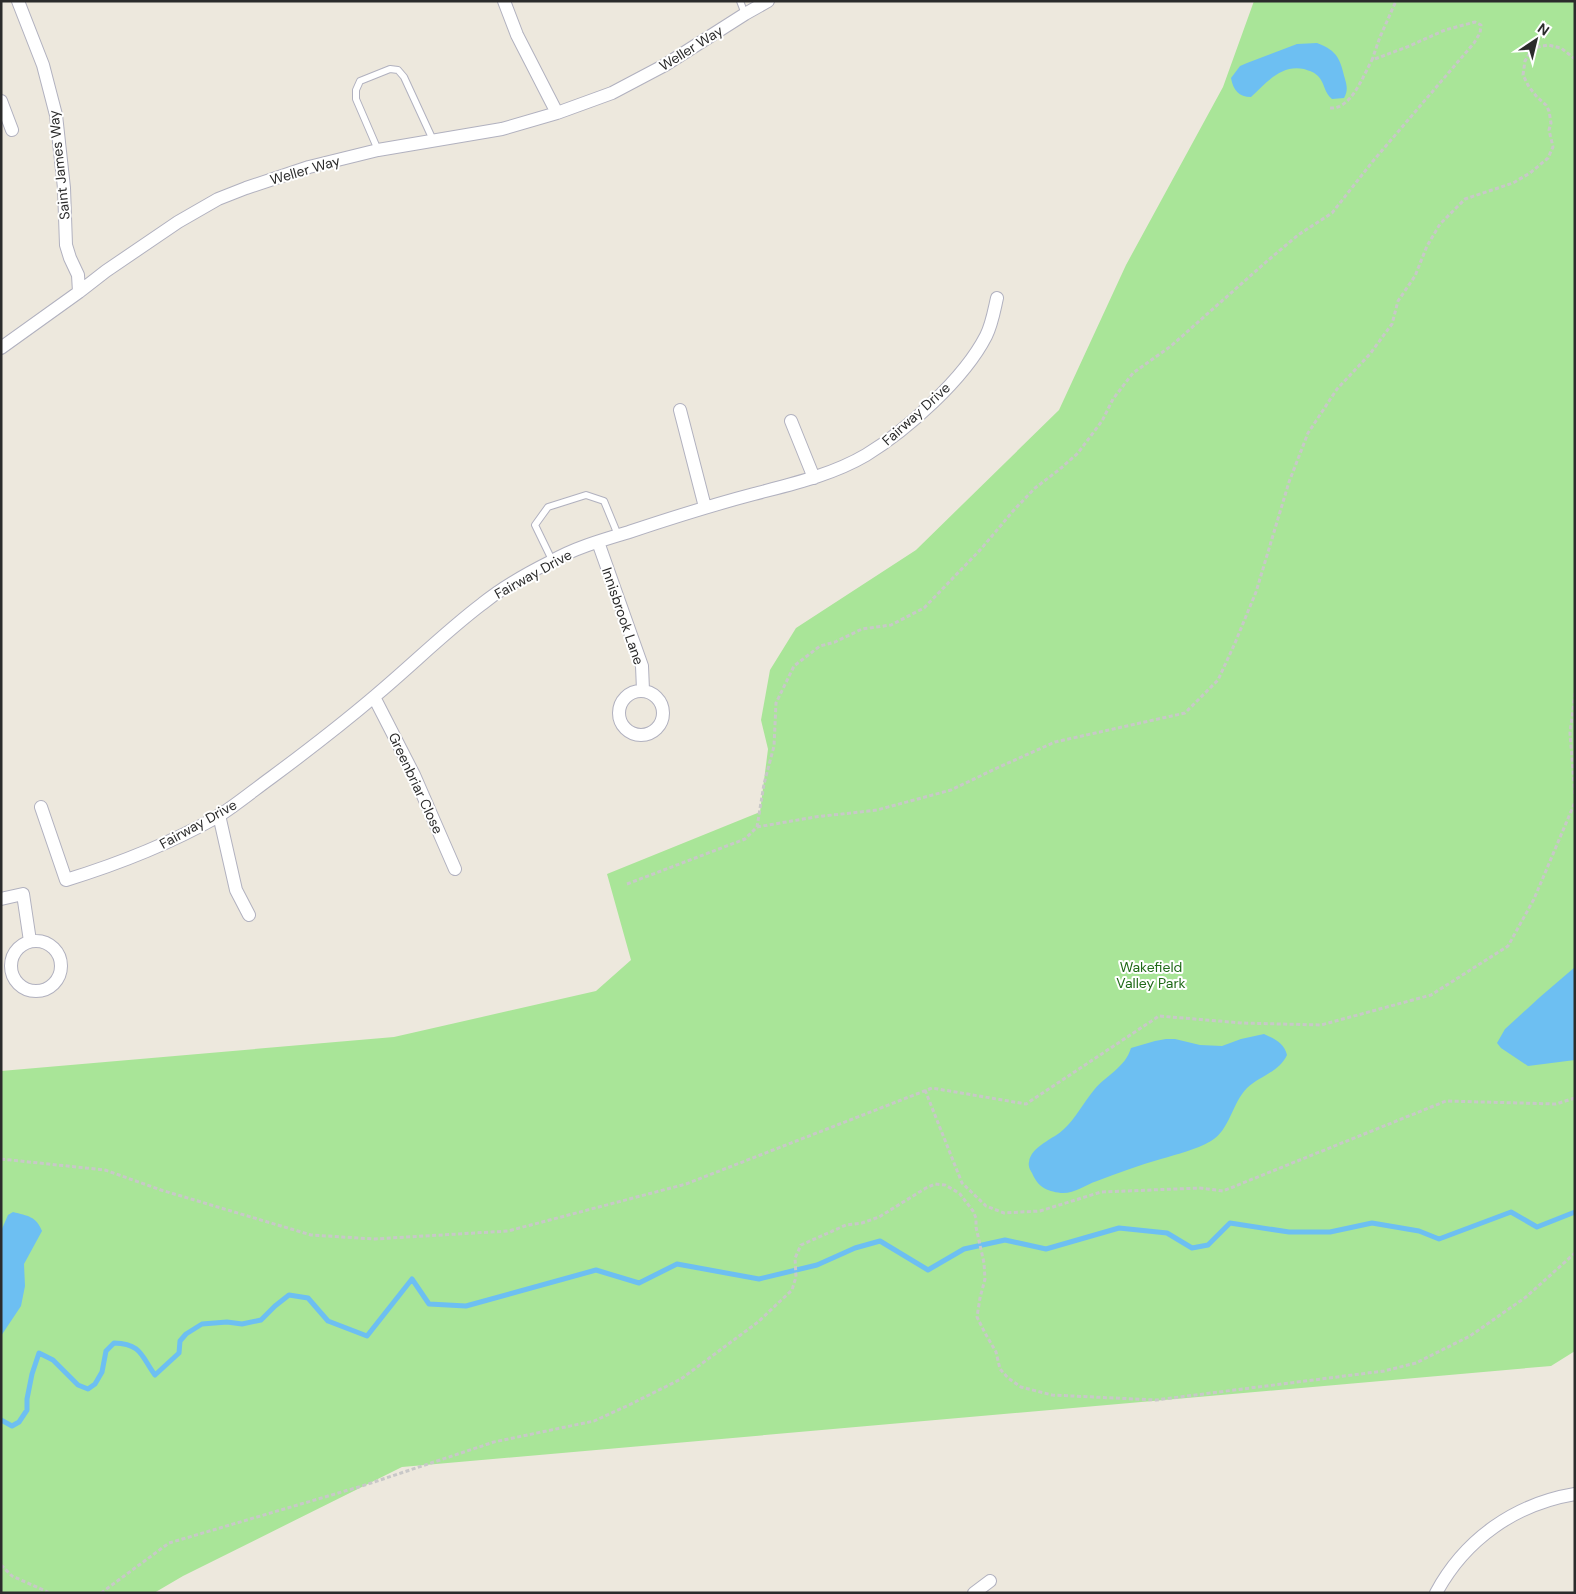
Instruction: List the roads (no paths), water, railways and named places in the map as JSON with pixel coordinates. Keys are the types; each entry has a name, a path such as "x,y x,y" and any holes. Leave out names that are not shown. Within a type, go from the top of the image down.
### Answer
{"street":[{"name":"Saint James Way","path":"18,1 43,65 56,115 64,188 66,245 78,275 79,292"},
{"path":"504,1 517,35 557,113"},
{"name":"Weller Way","path":"1,348 79,292 106,270 178,222 218,199 309,167 378,150 502,130 557,113 621,88 665,65 768,1"},
{"path":"1,101 12,130"},
{"name":"Fairway Drive","path":"40,807 66,880 107,868 149,850 219,815 296,760 374,697 480,605 509,585 552,560 618,535 705,507 814,478 858,460 882,446 930,405 972,358 986,337 997,298"},
{"path":"680,410 705,507"},
{"path":"791,421 814,478"},
{"name":"Innisbrook Lane","path":"598,542 642,666 643,690"},
{"name":"Greenbriar Close","path":"374,697 414,775 455,869"},
{"path":"219,815 236,890 249,915"},
{"path":"1,899 23,894 30,941"},
{"path":"30,941 41,941 51,946 58,954 61,965 59,977 50,987 38,991 25,989 17,983 12,974 11,961 14,952 20,946 30,941"},
{"path":"1436,1593 1442,1580 1462,1554 1492,1528 1532,1505 1575,1494"},
{"path":"974,1593 990,1581"}],"lane":[{"path":"740,1 745,14"},
{"path":"378,150 356,99 356,90 360,81 390,69 398,70 404,77 433,140"},
{"path":"552,560 535,525 548,508 586,494 604,501 618,535"}],"water":[{"path":"1317,43 1330,49 1337,56 1347,86 1344,98 1332,99 1327,94 1318,76 1304,69 1296,68 1288,69 1274,76 1251,97 1243,96 1233,86 1231,78 1240,66 1297,44"},
{"path":"1575,967 1575,1060 1528,1066 1501,1048 1497,1043 1505,1029"},
{"path":"1264,1034 1281,1044 1287,1055 1279,1066 1247,1088 1223,1130 1211,1141 1066,1193 1051,1191 1040,1185 1034,1178 1029,1165 1031,1156 1038,1147 1060,1133 1068,1125 1094,1090 1120,1066 1131,1048 1166,1039 1175,1039 1200,1045 1222,1046 1241,1039"},
{"path":"13,1212 34,1219 42,1231 24,1264 25,1286 21,1306 1,1336 1,1231 8,1215"}],"waterway":[{"path":"1,1420 12,1426 19,1422 27,1410 27,1399 32,1374 39,1353 53,1360 78,1385 88,1389 95,1384 102,1372 106,1351 114,1343 130,1346 140,1352 155,1375 179,1353 180,1341 186,1334 202,1324 227,1322 242,1324 261,1320 289,1295 308,1298 328,1321 367,1336 412,1279 429,1304 466,1306 596,1270 639,1283 677,1264 759,1279 817,1265 855,1248 880,1241 928,1270 964,1249 1005,1240 1046,1249 1119,1228 1167,1233 1192,1248 1208,1245 1230,1223 1289,1232 1330,1232 1372,1223 1419,1231 1439,1239 1511,1212 1537,1227 1575,1212"}],"park label":[{"name":"Wakefield Valley Park","path":"1151,976"}]}
